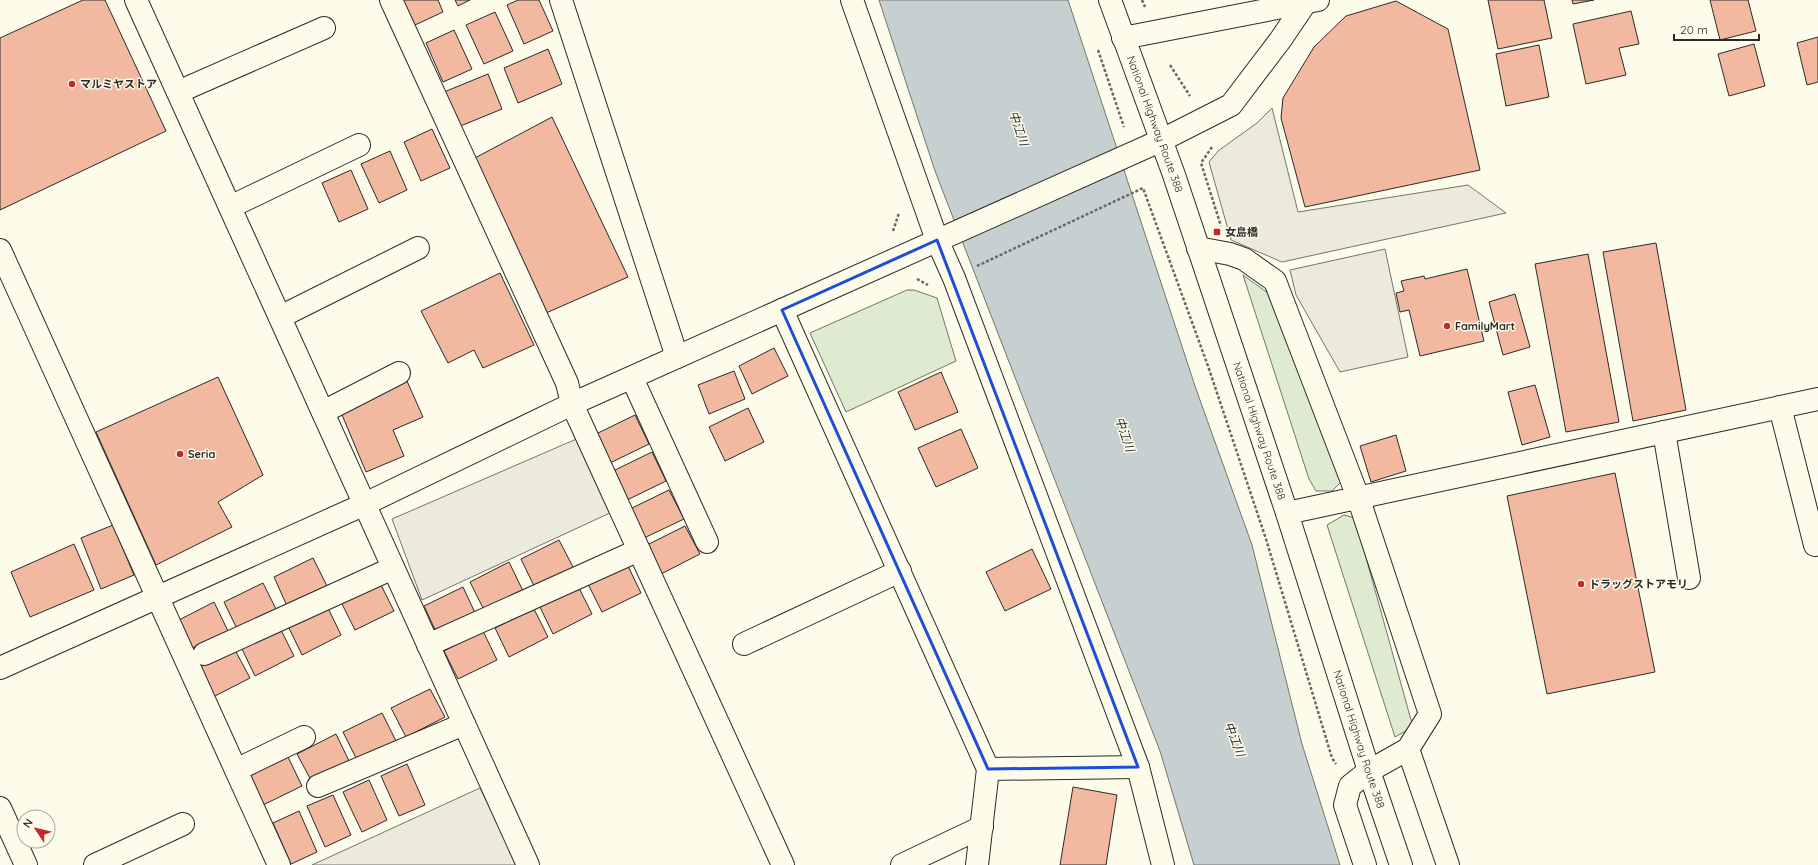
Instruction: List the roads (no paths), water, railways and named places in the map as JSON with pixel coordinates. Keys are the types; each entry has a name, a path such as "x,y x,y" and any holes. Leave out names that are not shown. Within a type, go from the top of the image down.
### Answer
{"main road":[{"path":"136,0 528,865"},
{"path":"391,0 567,383 572,404 783,865"},
{"path":"561,0 676,357"},
{"path":"852,0 946,236 954,278 1138,767 1163,865"},
{"name":"National Highway Route 388","path":"1110,0 1162,140 1287,513 1369,772 1401,865"},
{"path":"1123,38 1312,1"},
{"path":"0,668 365,504 572,404 1162,140 1232,105 1281,39 1312,1"},
{"path":"178,92 324,28"},
{"path":"230,207 359,145"},
{"path":"280,317 418,248"},
{"path":"1198,248 1230,254 1244,259 1275,281 1358,498 1430,714 1408,749 1369,772 1350,786 1345,805 1365,865"},
{"path":"0,252 279,865"},
{"path":"782,310 988,769 977,865"},
{"path":"323,412 399,373"},
{"path":"632,378 707,542"},
{"path":"1287,513 1818,399"},
{"path":"1780,407 1815,545"},
{"path":"1664,432 1689,578"},
{"path":"428,645 639,550"},
{"path":"204,654 393,568"},
{"path":"744,644 900,571"},
{"path":"318,786 464,724"},
{"path":"236,770 304,737"},
{"path":"1408,749 1448,865"},
{"path":"988,769 1138,767"},
{"path":"0,808 26,865"},
{"path":"95,865 183,824"},
{"path":"902,865 982,827"}],"water":[{"name":"中江川","path":"879,0 1068,0 1196,389 1252,545 1302,744 1340,865 1194,865 1160,751 935,171"}],"place":[{"name":"マルミヤストア","path":"72,84"},
{"name":"女島橋","path":"1217,232"},
{"name":"FamilyMart","path":"1447,326"},
{"name":"Seria","path":"180,454"},
{"name":"ドラッグストアモリ","path":"1581,584"}]}
